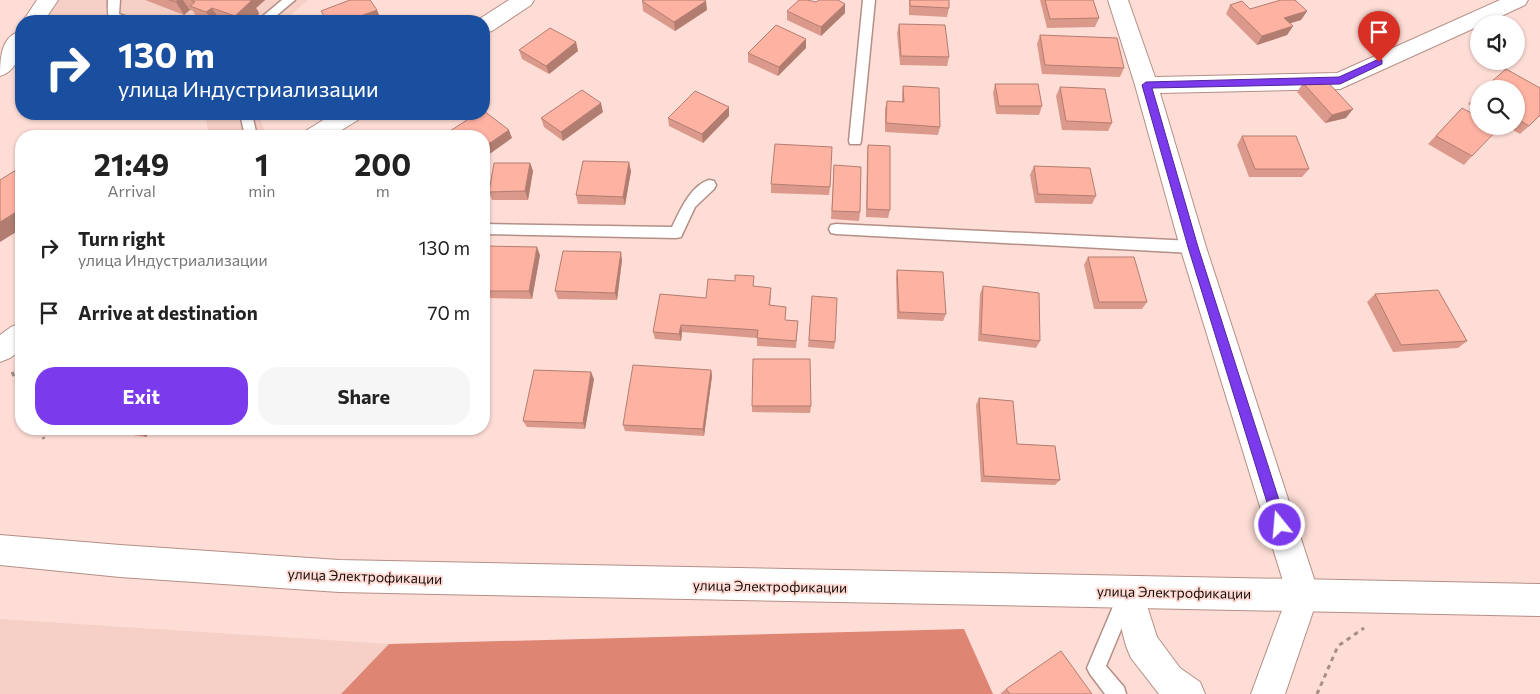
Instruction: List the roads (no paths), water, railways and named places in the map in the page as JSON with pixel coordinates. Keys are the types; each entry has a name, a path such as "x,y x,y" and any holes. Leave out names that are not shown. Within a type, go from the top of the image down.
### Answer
{"street":[{"path":"37,15 48,0"},
{"path":"490,22 524,0"},
{"path":"1118,0 1146,85 1193,247 1303,594 1268,694"},
{"path":"1146,85 1340,80 1518,0"},
{"path":"0,68 15,47"},
{"path":"325,130 340,120"},
{"path":"6,361 15,335"},
{"name":"улица Электрофикации","path":"0,550 120,561 339,576 1540,600"},
{"path":"1128,592 1143,646 1168,680 1188,694"}],"lane":[{"path":"113,15 114,0"},
{"path":"271,15 289,0"},
{"path":"855,141 869,0"},
{"path":"490,229 676,233 690,204 709,185"},
{"path":"836,229 1193,247"},
{"path":"1117,694 1096,668 1128,592"}]}
